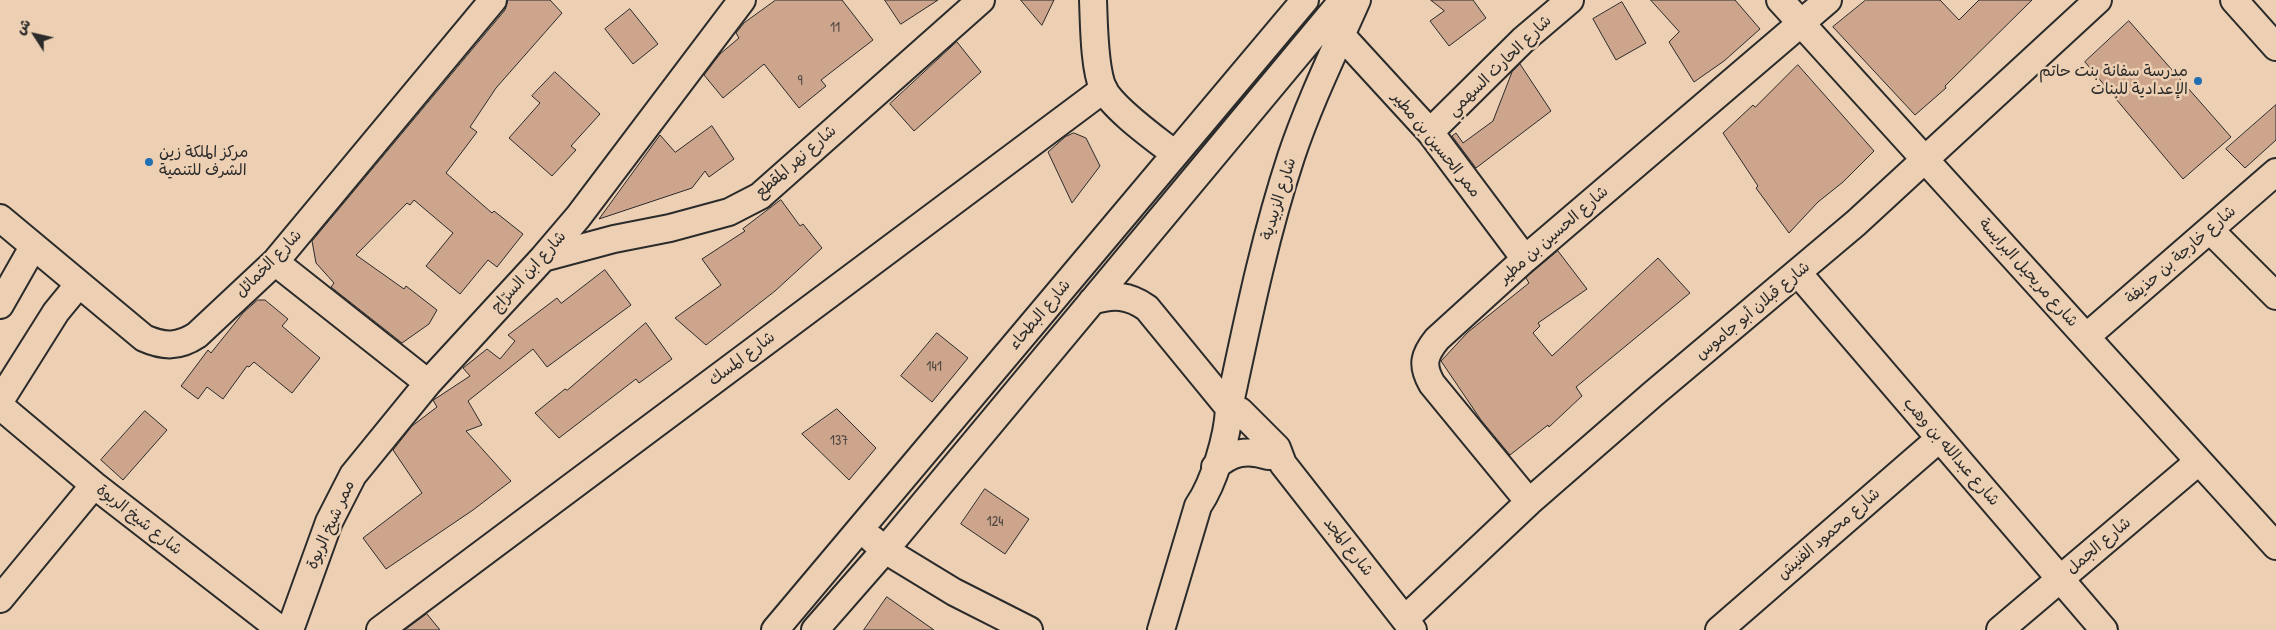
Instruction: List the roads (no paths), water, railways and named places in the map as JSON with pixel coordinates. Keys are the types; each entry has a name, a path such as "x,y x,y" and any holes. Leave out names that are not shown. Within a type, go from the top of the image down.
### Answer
{"street":[{"name":"شارع الخمائل","path":"0,218 144,338 169,346 185,343 197,335 275,262 493,0"},
{"name":"شارع ابن السرّاج","path":"428,383 543,258 578,217 742,0"},
{"name":"شارع نهر المقطع","path":"543,258 729,212 760,196 981,0"},
{"path":"1092,0 1096,49 1104,89 1128,115 1175,154"},
{"name":"شارع البطحاء","path":"775,630 1306,0"},
{"name":"شارع البطحاء","path":"815,630 885,550 1343,0"},
{"name":"شارع الزبيدية","path":"1160,630 1198,506 1206,492 1228,426 1229,408 1268,234 1289,164 1324,73 1357,0"},
{"name":"شارع الحارث السهمي","path":"1430,132 1523,40 1570,0"},
{"name":"شارع مريحيل البرايسة","path":"1780,0 2276,546"},
{"name":"شارع الحسين بن مطير","path":"1530,502 1432,384 1424,371 1424,360 1428,350 1437,339 1525,259 1828,0"},
{"name":"شارع قبلان أبو جاموس","path":"1409,625 1530,502 1653,394 1798,273 1926,160 2098,0"},
{"path":"2234,0 2276,47"},
{"name":"ممر الحسين بن مطير","path":"1341,35 1430,132 1525,259"},
{"name":"شارع المسك","path":"380,630 1104,89"},
{"name":"شارع خارجة بن حذيفة","path":"2086,337 2276,172"},
{"path":"2210,230 2276,296"},
{"path":"0,305 33,247"},
{"path":"275,262 428,383"},
{"name":"شارع عبدالله بن وهب","path":"1798,273 2104,630"},
{"path":"0,401 56,312 79,284"},
{"name":"شارع المجد","path":"1092,301 1115,296 1137,302 1147,308 1229,408 1234,418 1275,460 1409,625"},
{"path":"1238,368 1244,397 1254,425"},
{"name":"ممر شيخ الربوة","path":"290,630 329,522 353,475 428,383"},
{"name":"شارع شيخ الربوة","path":"0,406 94,485 281,630"},
{"name":"شارع المجد","path":"1229,408 1236,408 1277,448 1275,460"},
{"name":"شارع الزبيدية","path":"1198,506 1199,480 1219,417 1229,408"},
{"name":"شارع محمود الفنيش","path":"1719,630 1939,439"},
{"path":"1215,467 1224,459 1245,452 1275,460"},
{"name":"شارع الجمل","path":"2000,630 2198,462"},
{"path":"0,600 94,485"},
{"path":"860,530 885,550 979,606 1022,629"}],"place":[{"name":"مدرسة سفانة بنت حاتم الإعدادية للبنات","path":"2198,81"},
{"name":"مركز الملكة زين الشرف للتنمية","path":"149,162"}]}
